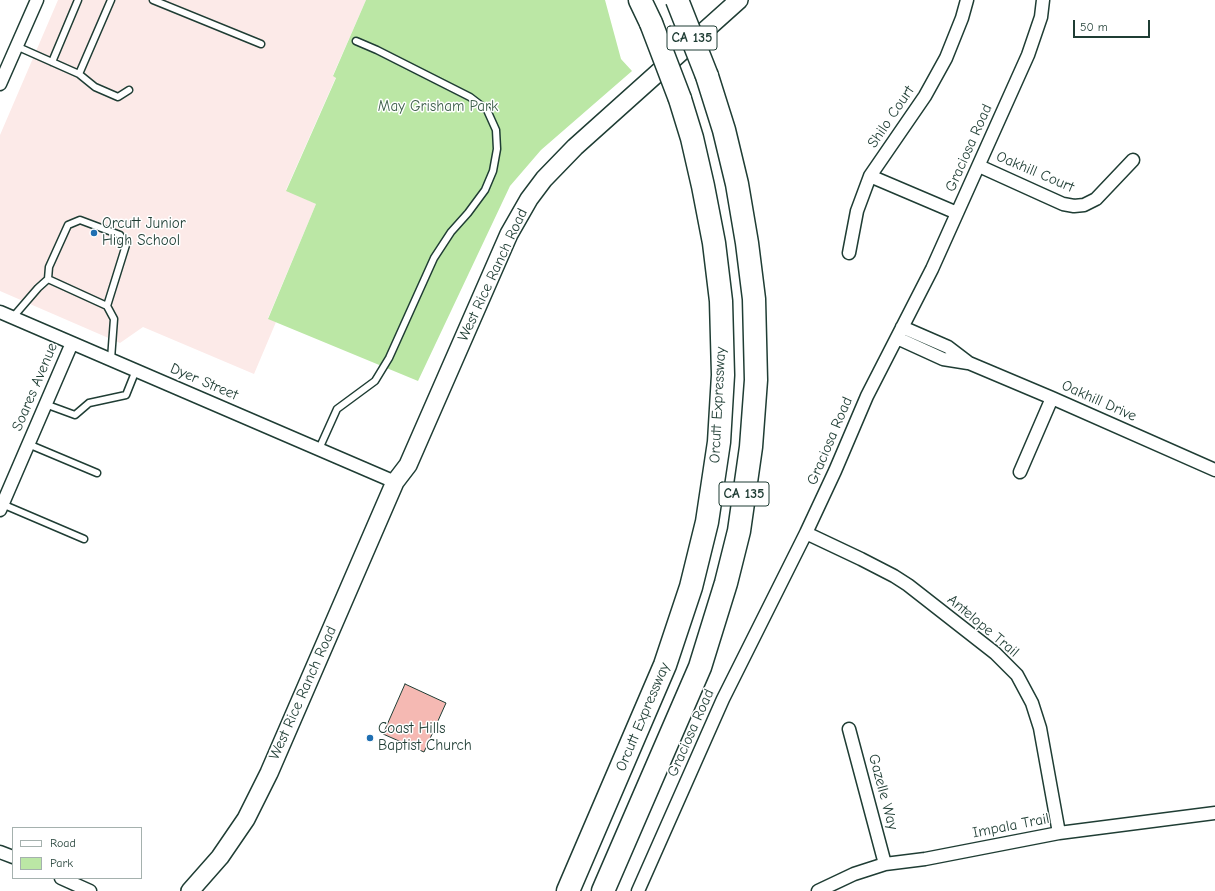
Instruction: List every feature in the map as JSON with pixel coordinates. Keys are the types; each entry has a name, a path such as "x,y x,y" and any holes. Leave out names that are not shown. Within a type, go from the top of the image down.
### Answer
{"highway":[{"name":"Orcutt Expressway","path":"568,891 665,665 691,587 707,522 719,442 723,375 721,301 714,243 692,138 680,99 651,23 640,0"},
{"name":"CA 135","path":"603,891 700,667 726,583 739,531 751,447 756,380 754,299 747,243 737,184 724,130 707,76 677,0"}],"main road":[{"name":"West Rice Ranch Road","path":"190,891 220,857 246,819 269,773 395,482 399,462 502,230 522,194 538,173 568,143 725,0"},
{"name":"West Rice Ranch Road","path":"395,482 408,464 509,234 529,199 544,179 575,147 739,0"}],"street":[{"path":"0,84 37,0"},
{"name":"Shilo Court","path":"849,254 857,212 870,176 925,96 946,58 962,18 967,0"},
{"name":"Graciosa Road","path":"638,891 723,699 806,534 867,396 932,269 979,166 1028,55 1041,17 1043,0"},
{"name":"Oakhill Court","path":"979,166 1064,204 1074,206 1084,205 1096,199 1133,160"},
{"path":"870,176 957,213"},
{"name":"Dyer Street","path":"0,312 395,482"},
{"name":"Oakhill Drive","path":"902,327 948,347 969,363"},
{"name":"Oakhill Drive","path":"896,338 943,359 969,363 1215,470"},
{"name":"Soares Avenue","path":"1,505 72,343"},
{"path":"1020,472 1052,398"},
{"name":"Antelope Trail","path":"806,534 861,559 908,585 995,653 1017,675 1032,703 1040,728 1059,833"},
{"name":"Gazelle Way","path":"849,729 885,864"},
{"name":"Impala Trail","path":"818,891 854,874 885,864 925,859 1059,833 1215,813"},
{"path":"0,852 12,857"},
{"path":"63,879 90,891"}],"lane":[{"path":"52,62 78,0"},
{"path":"79,74 111,0"},
{"path":"153,0 261,44"},
{"path":"319,449 337,409 375,381 389,358 434,258 451,232 468,213 485,190 493,171 497,149 496,130 487,110 470,97 356,41"},
{"path":"16,46 79,74 95,87 118,97 129,90"},
{"path":"13,317 38,288 48,279 49,267 68,225 80,220 120,235 126,245 107,306"},
{"path":"48,279 107,306 114,319 111,359"},
{"path":"45,404 75,415 89,402 126,395 136,370"},
{"path":"28,444 97,473"},
{"path":"1,505 84,539"}],"shaded area":[{"path":"58,0 366,0 333,75 336,77 286,190 316,204 268,318 276,322 254,374 143,327 120,343 0,291 0,135"}],"green space":[{"name":"May Grisham Park","path":"366,0 605,0 621,59 632,71 541,150 510,186 418,381 268,319 316,204 286,191 336,78 333,76"}],"building":[{"path":"405,684 446,703 424,752 383,734"}],"place":[{"name":"Orcutt Junior High School","path":"94,233"},
{"name":"Coast Hills Baptist Church","path":"370,738"}]}
